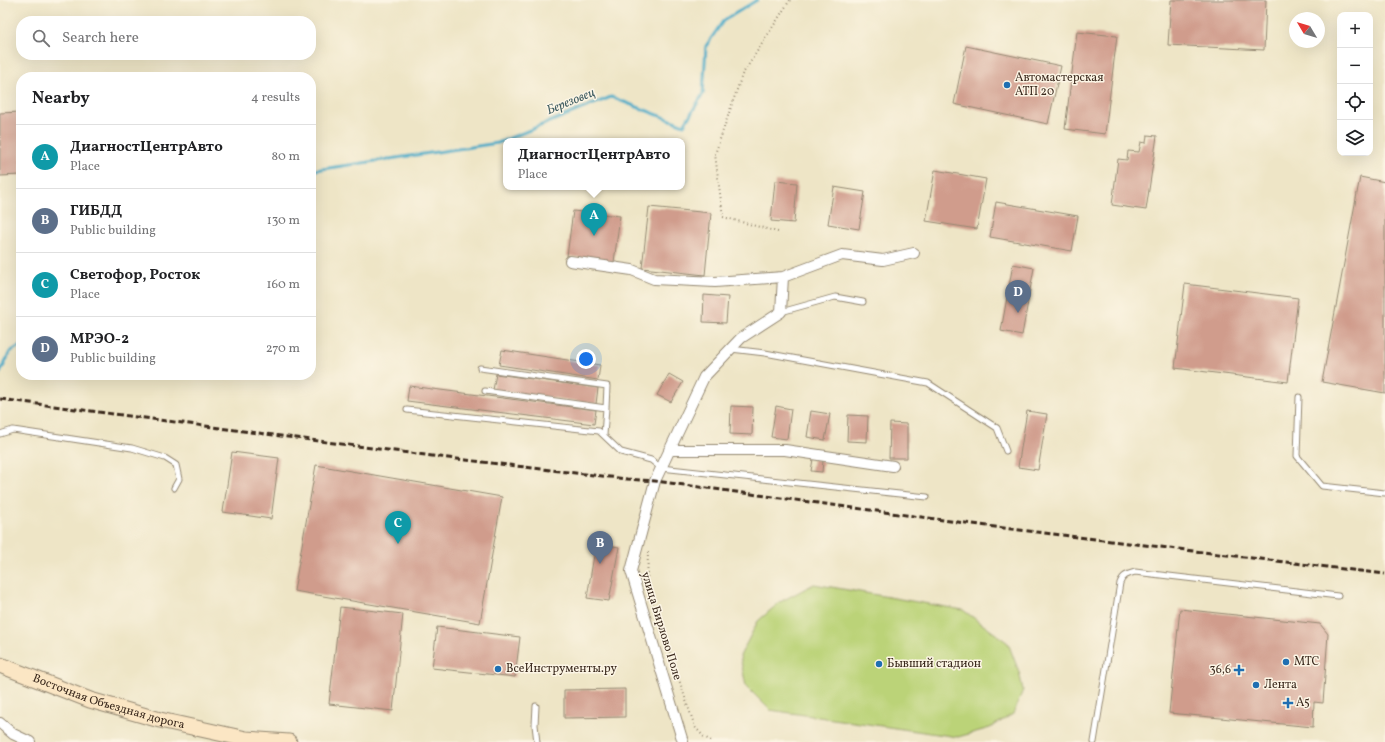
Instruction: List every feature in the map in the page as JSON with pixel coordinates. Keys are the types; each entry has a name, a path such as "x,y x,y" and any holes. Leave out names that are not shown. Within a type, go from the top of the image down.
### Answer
{"main road":[{"name":"Восточная Объездная дорога","path":"0,665 90,700 160,720 246,739 290,742"}],"street":[{"path":"570,261 632,270 654,279 715,282 783,277 842,255 883,260 914,253"},
{"path":"781,312 783,277"},
{"name":"улица Бирлово Поле","path":"683,742 631,571 655,481 704,377 741,338 781,312"},
{"path":"669,450 785,450 893,466"},
{"path":"0,723 13,738 30,742"}],"lane":[{"path":"781,312 835,297 863,302"},
{"path":"730,349 765,353 928,383 997,428 1006,451"},
{"path":"480,368 607,386 604,434"},
{"path":"485,391 606,408"},
{"path":"1299,397 1297,456 1322,486 1385,493"},
{"path":"407,410 599,431 604,434 621,452 651,460 660,468 927,497"},
{"path":"0,434 13,430 132,448 165,458 176,465 179,478 174,488"},
{"path":"1094,742 1120,583 1122,578 1127,574 1135,572 1338,596"},
{"path":"536,706 535,725 537,742"}],"path":[{"path":"778,232 723,217 715,154 742,75 790,0"},
{"path":"648,547 647,585 695,727 704,738 713,742"}],"green space":[{"name":"Бывший стадион","path":"814,584 963,610 1008,643 1019,672 1023,690 1013,714 990,728 958,737 770,710 746,686 740,656 758,621 780,602"}],"building":[{"path":"1171,0 1266,0 1264,50 1168,45"},
{"path":"1077,32 1117,36 1105,134 1065,129"},
{"name":"Автомастерская АТП 20","path":"966,46 1061,66 1048,124 954,104"},
{"path":"16,112 16,175 0,176 0,113"},
{"path":"1147,135 1157,136 1146,210 1112,205 1118,159 1127,160 1128,151 1139,152 1141,142 1146,143"},
{"path":"935,170 986,179 977,229 926,221"},
{"path":"1360,177 1385,182 1385,393 1322,382"},
{"path":"775,181 797,183 794,223 771,221"},
{"path":"834,187 865,192 859,229 828,224"},
{"path":"996,202 1078,216 1072,251 990,237"},
{"path":"649,207 711,213 705,275 642,268"},
{"path":"573,211 620,216 614,262 567,256"},
{"path":"1013,264 1034,268 1022,335 1001,331"},
{"path":"1185,284 1298,298 1288,382 1175,368"},
{"path":"704,295 728,297 726,323 703,322"},
{"path":"502,350 600,365 598,380 499,365"},
{"path":"496,374 598,388 596,404 493,390"},
{"path":"669,374 683,382 671,402 657,395"},
{"path":"409,386 596,410 594,424 407,401"},
{"path":"731,406 753,407 752,435 730,434"},
{"path":"776,406 791,409 787,439 771,437"},
{"path":"811,411 830,414 825,440 807,437"},
{"path":"1027,411 1047,414 1038,470 1018,467"},
{"path":"848,415 868,416 867,442 847,441"},
{"path":"890,423 907,424 907,458 889,458"},
{"path":"232,452 279,458 271,519 223,512"},
{"path":"813,459 823,461 822,472 811,471"},
{"path":"316,465 502,497 480,623 294,591"},
{"path":"596,543 619,547 609,601 587,598"},
{"path":"340,607 403,614 393,711 329,704"},
{"path":"1180,609 1320,624 1328,634 1323,703 1314,702 1313,727 1169,713"},
{"path":"437,627 520,637 515,677 432,668"},
{"path":"625,689 625,717 564,718 564,690"}],"waterway":[{"name":"Березовец","path":"510,138 611,97 684,125 703,94 706,46 723,21 757,0"},
{"name":"Березовец","path":"316,170 498,143 503,141"},
{"name":"Березовец","path":"0,373 10,352 16,348"}],"railway":[{"path":"0,399 440,457 655,481 995,527 1385,574"}],"place":[{"name":"Автомастерская АТП 20","path":"1007,85"},
{"name":"ДиагностЦентрАвто","path":"594,236"},
{"name":"МРЭО-2","path":"1018,313"},
{"name":"Светофор, Росток","path":"398,544"},
{"name":"ГИБДД","path":"600,564"},
{"name":"МТС","path":"1286,662"},
{"name":"Бывший стадион","path":"879,664"},
{"name":"ВсеИнструменты.ру","path":"498,669"},
{"name":"36,6","path":"1239,670"},
{"name":"Лента","path":"1256,685"},
{"name":"А5","path":"1288,703"}]}
